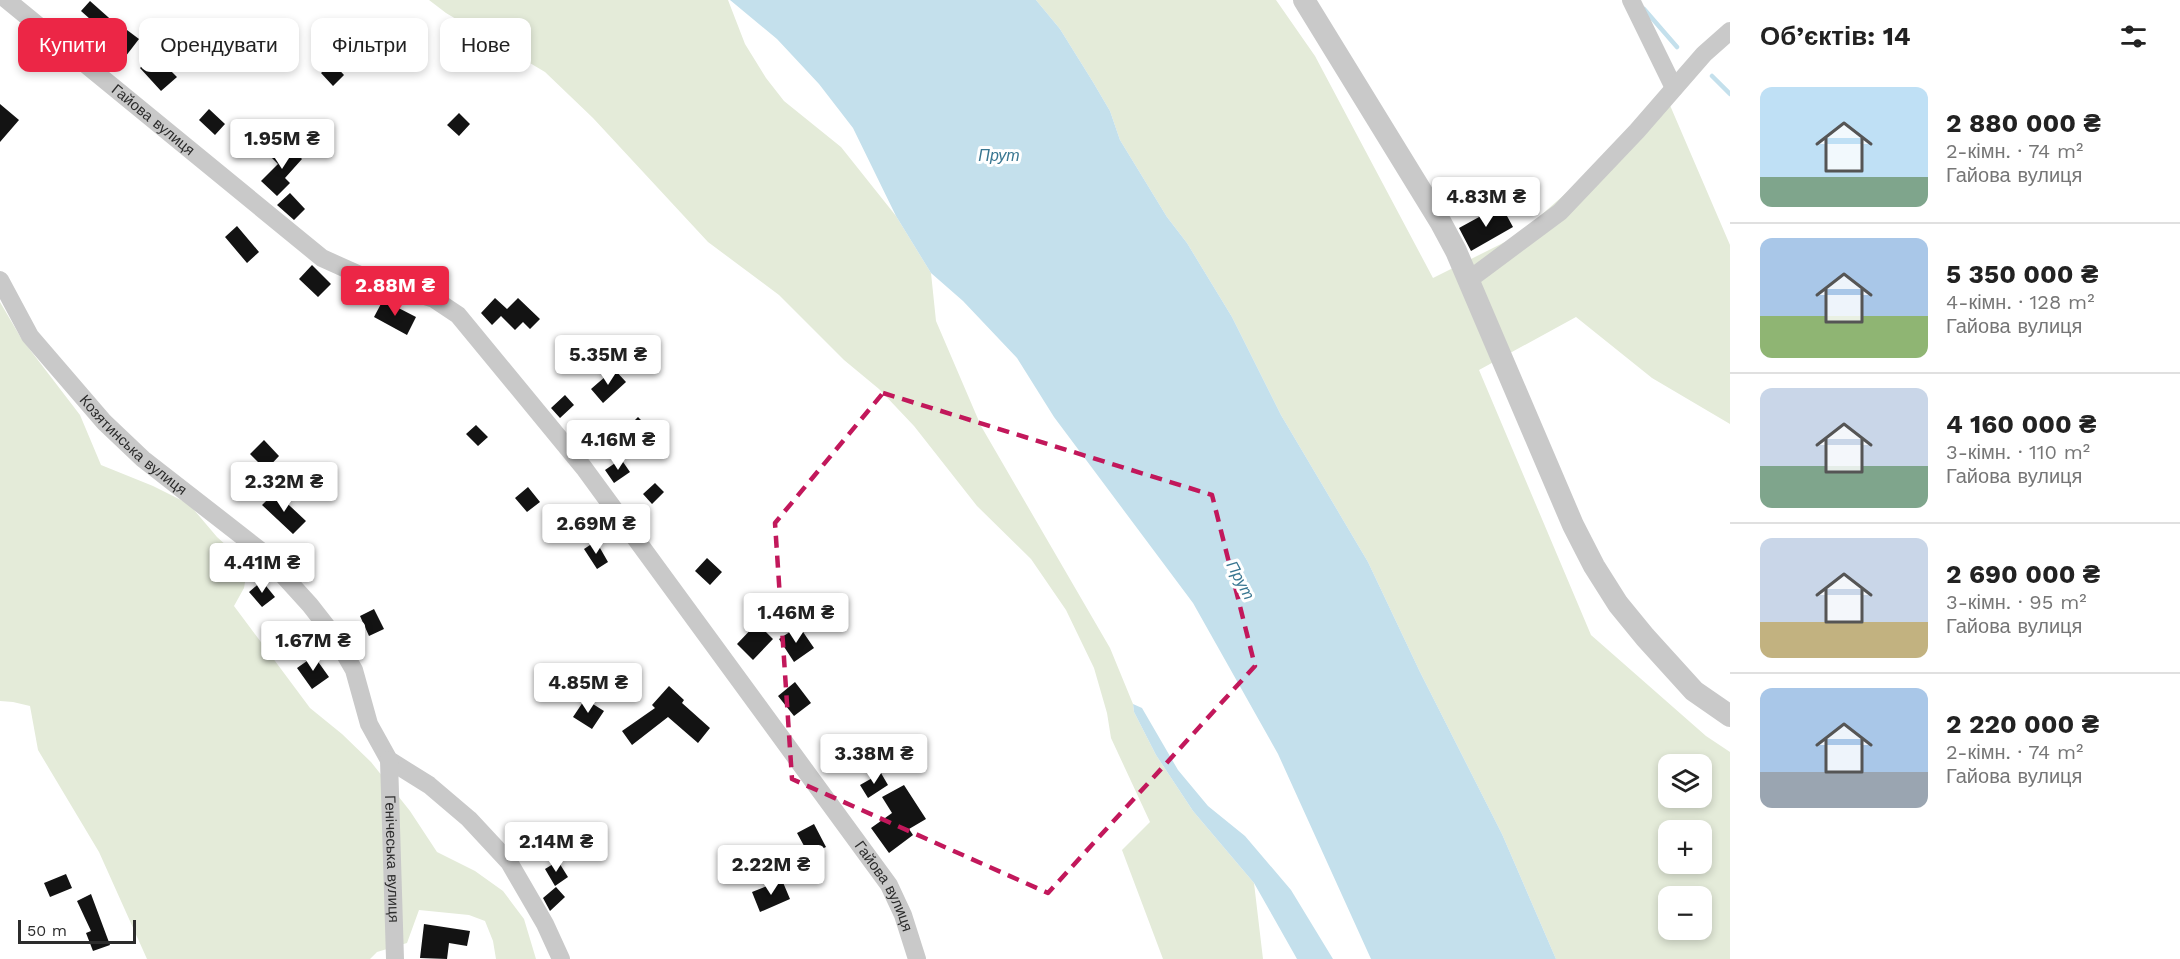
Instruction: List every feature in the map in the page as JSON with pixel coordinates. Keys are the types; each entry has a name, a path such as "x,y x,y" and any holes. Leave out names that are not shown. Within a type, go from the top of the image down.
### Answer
{"street":[{"name":"Гайова вулиця","path":"7,0 322,258 362,276 434,299 458,315 584,468 889,885 903,915 917,959"},
{"path":"1304,0 1441,223 1470,279 1573,525 1594,566 1618,604 1694,691 1730,716"},
{"path":"1631,0 1674,88"},
{"path":"1470,279 1560,212 1704,54 1730,31"},
{"name":"Козятинська вулиця","path":"0,280 30,336 104,422 143,459 261,551 310,605 335,638 354,670 369,724 389,760 437,792 469,819 509,862 545,924 561,959"},
{"name":"Генічеська вулиця","path":"389,760 395,959"}],"highlighted area":[{"path":"883,393 1212,495 1255,666 1048,893 792,779 775,523"}],"green space":[{"path":"429,0 728,0 745,44 766,78 784,101 841,147 896,216 931,273 936,321 981,426 1110,648 1133,704 1134,712 1156,755 1193,811 1254,883 1263,959 1163,959 1122,850 1150,822 1111,738 1107,713 1094,668 1066,610 1031,559 977,506 914,426 879,389 844,360 779,295 708,242 593,118 545,72 531,64 531,18 454,18"},
{"path":"1036,0 1276,0 1315,56 1433,278 1517,236 1669,103 1730,245 1730,424 1652,378 1576,317 1479,370 1591,635 1706,736 1730,752 1730,959 1556,959 1502,834 1420,672 1368,562 1281,415 1232,317 1120,140 1110,111 1060,29"},
{"path":"0,302 21,338 80,415 101,465 153,486 189,504 217,537 248,565 244,588 234,606 310,708 371,762 410,811 437,852 475,871 503,891 524,919 536,959 496,959 493,941 485,921 469,915 419,910 407,943 377,952 370,959 147,959 99,852 38,750 30,706 0,701"}],"water":[{"name":"Прут","path":"730,0 1036,0 1060,29 1093,82 1110,111 1120,140 1232,317 1281,415 1368,562 1420,672 1502,834 1556,959 1371,959 1278,754 1193,603 1054,417 1017,358 963,301 931,273 896,216 853,128 819,84 777,39"},
{"path":"1133,704 1142,708 1178,770 1208,806 1245,836 1291,890 1333,959 1297,959 1254,883 1193,811 1156,755 1134,712"}],"building":[{"path":"90,1 109,18 89,18 81,11"},
{"path":"127,30 139,39 127,55"},
{"path":"144,72 172,72 177,77 161,91"},
{"path":"341,72 344,75 333,86 321,73"},
{"path":"0,104 19,120 0,142"},
{"path":"209,109 225,124 215,135 199,120"},
{"path":"459,113 470,124 459,136 447,125"},
{"path":"241,126 254,139 245,147 233,134"},
{"path":"286,143 302,159 285,178 290,183 277,196 261,181 278,164 272,158"},
{"path":"290,193 305,209 294,220 277,205"},
{"path":"1501,205 1513,227 1471,251 1459,228"},
{"path":"237,226 259,252 247,263 225,237"},
{"path":"312,265 331,284 318,297 299,279"},
{"path":"495,298 507,309 518,298 540,319 530,329 523,322 515,330 501,316 492,325 481,313"},
{"path":"383,300 416,317 407,335 374,317"},
{"path":"614,369 626,382 603,403 591,389"},
{"path":"565,395 574,405 560,418 551,408"},
{"path":"638,417 651,430 630,451 617,438"},
{"path":"476,425 488,437 478,446 466,434"},
{"path":"264,440 279,456 266,470 250,454"},
{"path":"621,459 630,472 614,483 605,470"},
{"path":"655,483 664,492 652,504 643,494"},
{"path":"528,487 540,502 527,512 515,498"},
{"path":"275,492 306,521 293,534 262,505"},
{"path":"596,541 608,562 597,569 584,549"},
{"path":"707,558 722,572 710,585 695,571"},
{"path":"262,581 275,597 262,607 249,592"},
{"path":"374,609 384,629 369,636 360,616"},
{"path":"757,623 773,639 753,660 737,644"},
{"path":"799,626 814,648 794,662 779,639"},
{"path":"314,656 329,677 312,689 297,668"},
{"path":"795,682 811,703 794,716 778,696"},
{"path":"669,686 684,700 682,703 710,728 698,743 668,717 632,745 622,731 655,708 652,705"},
{"path":"585,699 604,711 592,729 573,717"},
{"path":"881,773 888,785 868,798 860,785"},
{"path":"904,785 926,819 909,829 913,835 889,853 871,828 892,813 882,797"},
{"path":"814,824 826,847 809,855 797,833"},
{"path":"558,861 568,877 555,886 545,869"},
{"path":"66,874 72,888 50,897 44,883"},
{"path":"782,880 790,899 760,912 752,892"},
{"path":"556,887 565,897 550,911 543,898"},
{"path":"91,894 110,945 93,951 86,933 91,931 77,901"},
{"path":"424,924 470,931 467,946 449,943 447,959 420,958"}],"waterway":[{"path":"1644,9 1677,47"},
{"path":"1712,76 1730,94"}]}
